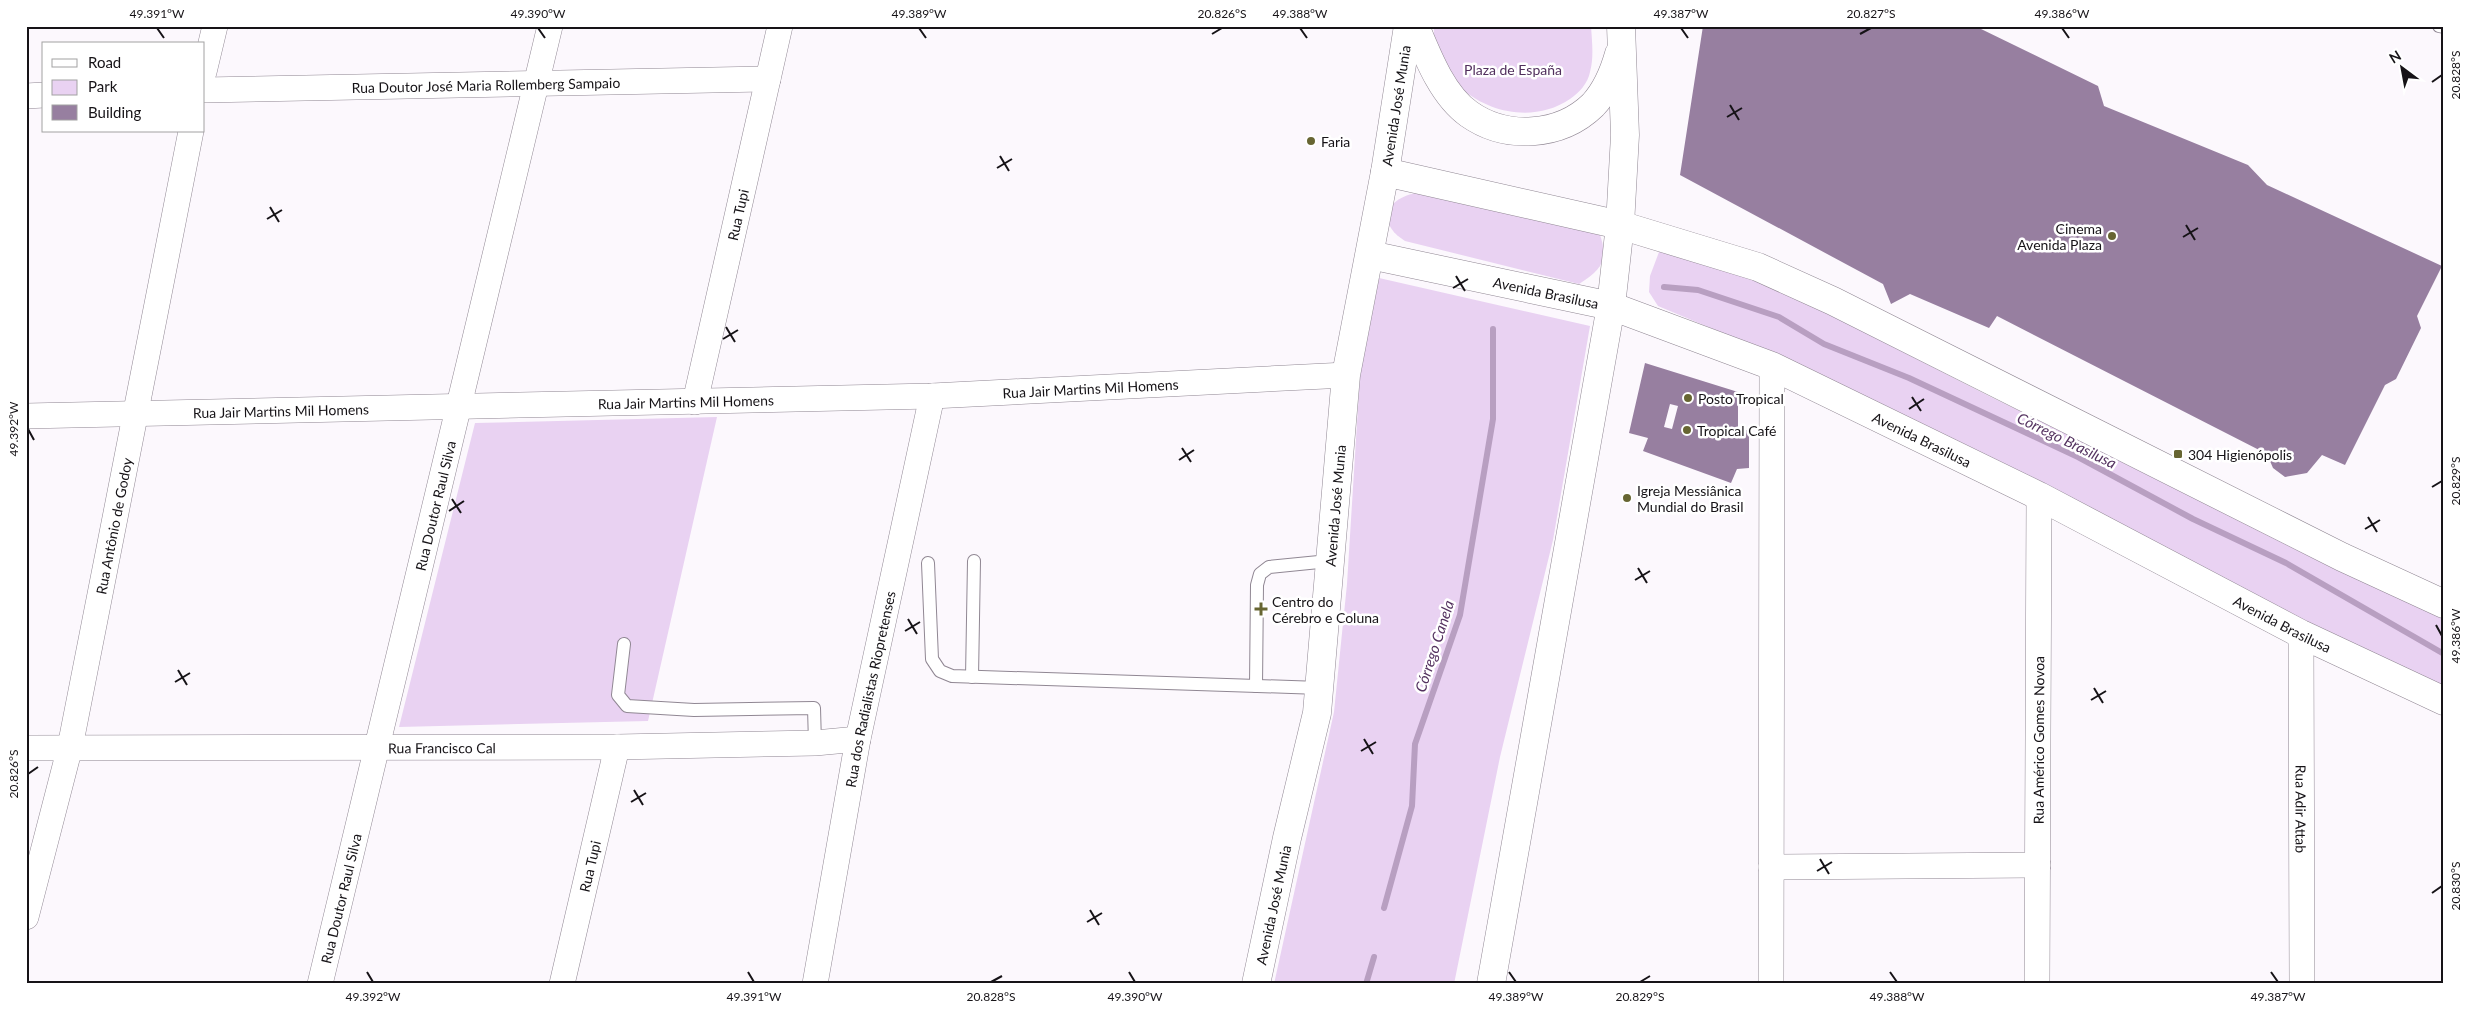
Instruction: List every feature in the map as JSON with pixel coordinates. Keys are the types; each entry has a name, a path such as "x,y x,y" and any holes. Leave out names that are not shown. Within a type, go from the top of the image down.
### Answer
{"main road":[{"name":"Avenida José Munia","path":"1256,984 1287,838 1317,713 1346,375 1354,323 1370,256 1385,172 1408,26"},
{"path":"1415,26 1432,65 1448,90 1468,113 1489,124 1523,132 1559,126 1577,118 1594,104 1608,82 1622,36"},
{"path":"1491,984 1610,306 1620,225 1625,136 1622,36"},
{"path":"1385,172 1620,225 1758,267 1833,301 2342,557 2444,604"},
{"name":"Avenida Brasilusa","path":"1370,256 1610,306 1772,366 2039,496 2300,634 2444,700"}],"street":[{"path":"205,68 215,26"},
{"name":"Rua Doutor Raul Silva","path":"320,984 550,26"},
{"name":"Rua Tupi","path":"696,402 780,26"},
{"name":"Rua Doutor José Maria Rollemberg Sampaio","path":"205,90 768,78"},
{"path":"26,96 42,95"},
{"name":"Rua Antônio de Godoy","path":"26,917 70,747 191,132"},
{"path":"1771,984 1772,366"},
{"name":"Rua Jair Martins Mil Homens","path":"26,416 137,412 459,408 932,396 1346,375"},
{"name":"Rua dos Radialistas Riopretenses","path":"815,984 858,740 932,396"},
{"name":"Rua Américo Gomes Novoa","path":"2037,984 2039,496"},
{"name":"Rua Adir Attab","path":"2300,634 2302,984"},
{"name":"Rua Francisco Cal","path":"26,748 617,747 815,743 858,740"},
{"name":"Rua Tupi","path":"562,984 617,747"},
{"path":"1771,867 2038,865"}],"lane":[{"path":"2439,26 2444,27"},
{"path":"1256,686 1256,585 1260,574 1269,567 1329,560"},
{"path":"972,677 974,561"},
{"path":"928,563 932,659 940,671 952,676 1320,688"},
{"path":"624,644 618,695 626,706 694,710 814,708 815,743"}],"green space":[{"name":"Plaza de España","path":"1434,26 1591,26 1592,55 1589,76 1583,87 1573,97 1549,109 1526,113 1502,110 1481,101 1461,88 1446,71 1437,50"},
{"path":"1416,193 1599,232 1603,249 1602,262 1594,273 1579,284 1405,241 1390,227 1388,212 1397,200"},
{"path":"1659,252 1685,254 1748,273 1991,397 2444,615 2444,693 1756,347 1658,306 1649,292 1650,276"},
{"path":"1379,278 1590,326 1553,540 1500,757 1454,984 1274,984 1334,712 1347,584 1360,375"},
{"path":"717,417 648,721 399,727 475,423"}],"building":[{"path":"1703,26 1980,26 1979,28 2098,86 2104,106 2248,165 2267,185 2442,266 2417,316 2421,328 2396,379 2385,385 2345,465 2322,455 2307,473 2285,477 2273,468 2267,454 1997,316 1989,328 1910,294 1891,304 1883,284 1680,175"},
{"path":"1645,363 1738,392 1738,430 1749,430 1749,468 1737,469 1731,483 1643,451 1648,438 1629,433","holes":["1670,404 1678,406 1672,429 1664,427"]}],"waterway":[{"name":"Córrego Brasilusa","path":"1664,287 1698,290 1779,317 1824,344 1909,378 2078,457 2193,519 2286,563 2444,654"},
{"name":"Córrego Canela","path":"1384,908 1412,806 1415,744 1460,615 1493,419 1493,329"},
{"name":"Córrego Canela","path":"1366,984 1374,957"}],"place":[{"name":"Faria","path":"1311,141"},
{"name":"Cinema Avenida Plaza","path":"2112,236"},
{"name":"Posto Tropical","path":"1688,398"},
{"name":"Tropical Café","path":"1687,430"},
{"name":"304 Higienópolis","path":"2178,454"},
{"name":"Igreja Messiânica Mundial do Brasil","path":"1627,498"},
{"name":"Centro do Cérebro e Coluna","path":"1261,609"}]}
